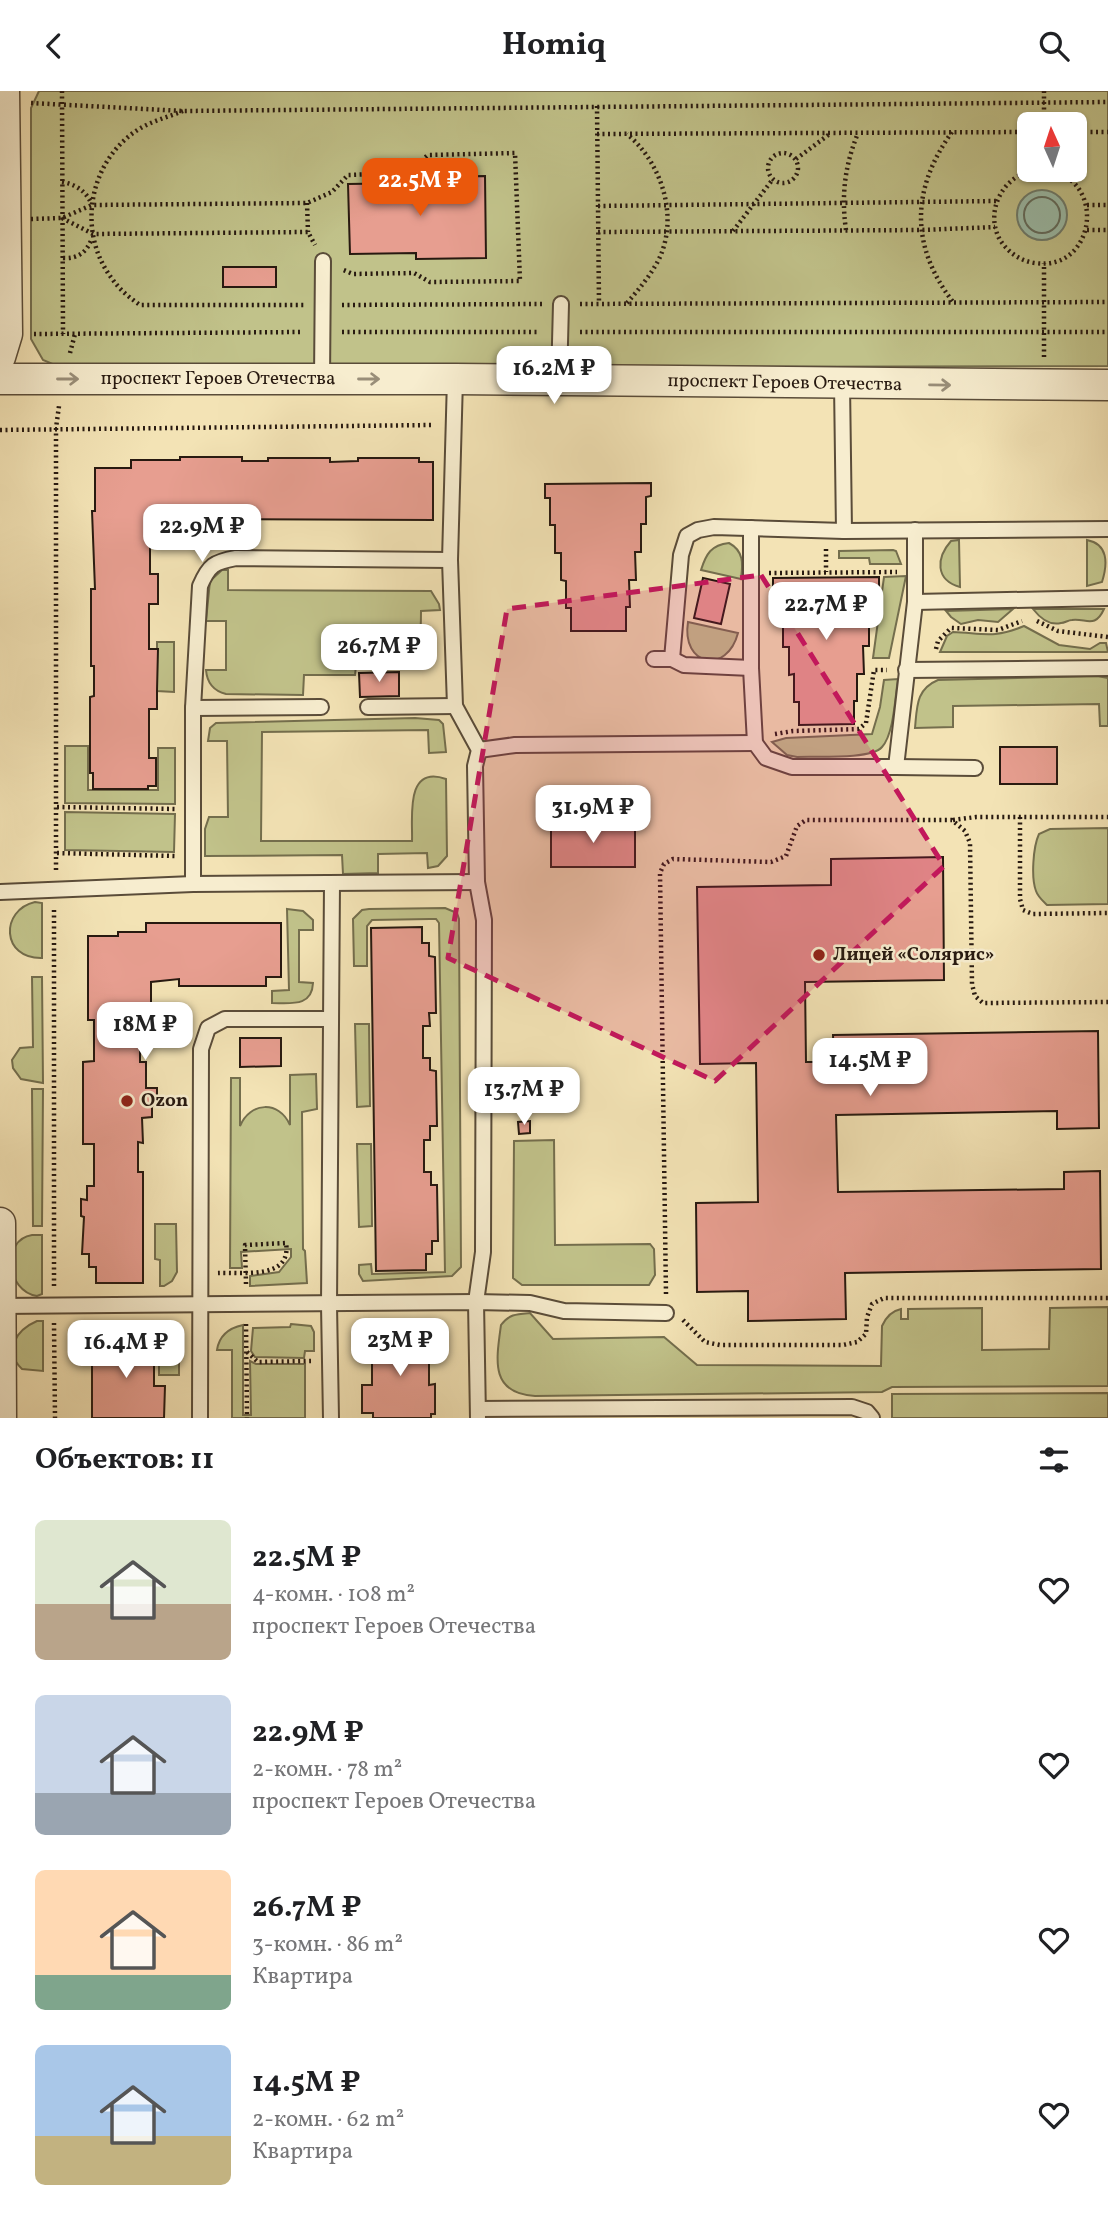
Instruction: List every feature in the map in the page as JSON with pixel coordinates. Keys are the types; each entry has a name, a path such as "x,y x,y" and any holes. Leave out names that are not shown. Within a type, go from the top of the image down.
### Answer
{"street":[{"path":"0,357 7,334 4,97"},
{"name":"проспект Героев Отечества","path":"0,379 455,379 1108,385"},
{"path":"0,1223 1,1418"}],"lane":[{"path":"322,379 323,261"},
{"path":"559,381 561,304"},
{"path":"455,379 450,560 455,706 479,750 475,766 477,882 484,920 483,1252 476,1302 478,1414 852,1407 867,1412 872,1418"},
{"path":"842,384 844,531"},
{"path":"672,659 681,555 687,536 698,530 714,527 844,531 1108,529"},
{"path":"751,528 751,668 755,743 766,758 792,767 975,768"},
{"path":"896,767 915,602 915,530"},
{"path":"193,884 192,708 200,586 205,573 217,561 236,558 450,560"},
{"path":"915,602 1108,598"},
{"path":"654,659 672,659 684,665 751,668"},
{"path":"906,670 1108,668"},
{"path":"368,707 455,706"},
{"path":"192,708 321,708"},
{"path":"479,750 515,745 755,743"},
{"path":"0,892 193,884 477,882"},
{"path":"331,1418 329,1305 332,883"},
{"path":"200,1418 198,1305 201,1049 208,1028 225,1019 330,1019"},
{"path":"1,1306 476,1302 530,1303 564,1311 666,1313"}],"path":[{"path":"62,91 63,334"},
{"path":"1044,91 1044,112"},
{"path":"4,97 183,111 1108,102"},
{"path":"597,106 598,304"},
{"path":"183,111 154,121 123,142 101,171 92,205 93,234 102,263 112,280 140,305 1108,302"},
{"path":"953,132 939,150 929,170 922,204 921,230 932,271 953,302"},
{"path":"597,134 1017,132"},
{"path":"1087,132 1108,132"},
{"path":"796,159 831,133"},
{"path":"846,230 843,204 845,175 858,133"},
{"path":"626,134 637,144 657,174 667,205 667,231 663,249 627,303"},
{"path":"784,152 796,159 799,168 797,176 783,184 773,179 768,167 776,154 784,152"},
{"path":"62,218 92,205 307,203 332,192 348,175 407,173 428,155 515,153 520,281 430,282 414,273 354,274 323,261 309,232 307,203"},
{"path":"1017,176 1005,186 997,201 995,227 1006,248 1016,257 1029,262 1056,262 1078,247 1087,230 1087,205 1074,182"},
{"path":"732,231 773,179"},
{"path":"62,182 70,183 83,191 92,205"},
{"path":"598,206 997,201"},
{"path":"1087,205 1108,205"},
{"path":"62,218 93,234 309,232"},
{"path":"598,232 995,227"},
{"path":"1087,230 1108,230"},
{"path":"63,258 82,254 93,234"},
{"path":"1044,263 1044,386"},
{"path":"0,430 455,425"},
{"path":"751,573 915,572"},
{"path":"929,670 938,641 951,628 998,630 1025,619 1035,620 1058,631 1108,637"},
{"path":"755,743 777,733 859,729 866,723 874,670 906,670"},
{"path":"57,807 193,809"},
{"path":"1020,817 1020,899 1023,910 1033,914 1108,913"},
{"path":"1108,817 806,820 797,826 786,856 771,862 673,859 664,864 660,873 666,1313 682,1319 705,1342 720,1345 843,1345 857,1342 866,1334 867,1317 872,1304 884,1299 1108,1298"},
{"path":"952,820 965,831 970,843 972,984 975,996 983,1003 1108,1002"},
{"path":"57,853 193,856"},
{"path":"246,1272 276,1269 284,1262 288,1252 286,1243 245,1245 247,1418"},
{"path":"247,1351 258,1362 330,1361"}],"highlighted area":[{"path":"761,575 944,866 715,1081 448,958 507,609"}],"green space":[{"path":"39,91 1108,91 1108,366 62,368 43,360 31,339 31,108"},
{"path":"959,540 960,587 946,579 940,568 946,548 951,541"},
{"path":"1087,540 1103,550 1105,568 1102,582 1087,586"},
{"path":"729,543 740,554 741,579 701,570 710,551"},
{"path":"839,551 896,551 901,564 870,564 869,558 839,558"},
{"path":"222,570 228,570 228,590 431,591 440,610 421,611 419,645 415,655 401,665 356,666 355,675 304,675 303,695 226,694 212,686 206,670 226,670 226,621 206,621 210,581"},
{"path":"906,576 889,658 873,658 884,577"},
{"path":"1013,609 998,622 978,620 961,624 946,611"},
{"path":"1033,609 1104,609 1094,621 1072,620 1057,624 1045,621"},
{"path":"688,622 738,633 725,655 716,660 706,660 691,648"},
{"path":"1024,626 1059,645 1090,649 1100,643 1106,643 1108,652 940,652 947,636 953,632 996,634"},
{"path":"157,642 174,642 174,692 157,691"},
{"path":"1097,676 1108,678 1108,726 1100,726 1099,704 953,706 953,727 915,728 919,699 925,688 938,680"},
{"path":"898,679 889,733 882,747 876,751 855,756 797,757 787,755 772,742 786,738 872,734 884,680"},
{"path":"415,718 439,720 443,724 446,752 429,753 428,730 262,732 261,841 412,841 412,808 417,786 423,779 433,776 446,779 447,856 438,866 428,868 427,853 378,854 378,873 343,874 342,855 205,856 205,829 209,817 228,817 227,741 208,741 210,728 216,723"},
{"path":"65,746 88,746 88,790 158,790 158,748 175,748 175,804 65,803"},
{"path":"65,812 175,814 174,852 65,850"},
{"path":"1108,828 1108,904 1047,905 1034,885 1034,854 1039,834 1050,829"},
{"path":"35,902 42,903 42,958 28,956 19,951 10,933 16,914"},
{"path":"445,908 457,913 459,919 461,1267 452,1276 363,1281 359,1274 359,1265 371,1264 372,1274 445,1272 439,923 436,919 372,920 367,926 367,966 354,966 353,919 362,910 369,909"},
{"path":"287,909 303,911 313,920 313,930 299,930 299,982 313,983 312,991 305,1000 299,1002 272,1003 272,991 289,990"},
{"path":"32,977 42,977 43,1083 21,1079 13,1068 12,1060 20,1048 33,1047"},
{"path":"355,1024 369,1024 370,1106 357,1107"},
{"path":"316,1074 317,1109 302,1112 303,1249 307,1283 250,1286 250,1276 279,1272 291,1257 291,1249 241,1252 242,1268 230,1268 231,1078 240,1078 240,1126 250,1112 265,1107 279,1111 290,1125 290,1075"},
{"path":"32,1089 43,1089 42,1226 33,1226"},
{"path":"554,1140 555,1245 650,1244 654,1249 655,1275 649,1285 522,1285 513,1278 514,1141"},
{"path":"357,1144 371,1144 372,1226 359,1227"},
{"path":"155,1224 176,1224 177,1272 172,1281 164,1286 160,1286 160,1260 155,1259"},
{"path":"32,1235 42,1235 42,1294 37,1296 19,1285 11,1265 15,1246"},
{"path":"1108,1307 1108,1386 892,1387 882,1392 535,1396 520,1394 510,1389 499,1373 501,1325 510,1317 525,1313 530,1313 553,1339 664,1337 697,1365 881,1366 882,1326 889,1315 901,1309 901,1319 908,1319 908,1309 982,1308 982,1350 1049,1349 1050,1308"},
{"path":"37,1321 43,1321 43,1371 22,1369 13,1355 14,1342 18,1335"},
{"path":"170,1324 179,1330 179,1375 159,1375 159,1354 153,1354 154,1326"},
{"path":"291,1324 311,1326 314,1332 314,1351 305,1351 304,1358 255,1357 251,1351 253,1328 290,1327"},
{"path":"243,1325 243,1415 251,1415 250,1361 256,1364 305,1364 305,1418 232,1418 232,1350 217,1350 226,1333"},
{"path":"1108,1393 1108,1418 892,1418 892,1394"}],"water":[{"path":"1042,190 1060,197 1067,215 1060,233 1042,240 1024,233 1017,215 1024,197"}],"building":[{"path":"485,176 486,258 416,259 416,253 350,254 348,184 414,183 414,177"},
{"path":"223,267 276,267 276,287 223,287"},
{"path":"180,457 242,457 242,461 268,461 268,458 330,458 330,462 358,461 358,458 419,458 419,462 433,462 433,520 165,519 165,512 150,512 150,574 158,574 158,604 149,604 149,649 158,649 157,709 149,709 149,758 156,758 156,786 148,786 148,789 93,789 93,773 90,773 90,697 94,696 94,666 91,666 91,589 95,589 92,511 95,511 95,468 131,468 131,460 180,460"},
{"path":"651,483 651,496 646,497 646,524 641,524 641,552 635,552 636,580 629,580 630,607 626,607 626,631 571,631 571,608 566,608 566,581 561,580 561,553 555,553 555,525 550,525 550,498 545,498 545,484"},
{"path":"879,577 879,590 874,591 874,618 869,617 869,646 863,646 864,674 857,674 854,724 799,725 799,702 794,702 794,674 789,675 789,647 783,647 783,619 778,618 778,591 773,592 773,578"},
{"path":"703,578 730,584 721,624 694,618"},
{"path":"399,672 399,696 360,697 359,673"},
{"path":"1000,747 1057,747 1057,784 1000,784"},
{"path":"551,824 635,824 635,867 551,867"},
{"path":"943,857 944,980 805,982 806,1062 834,1062 833,1035 1098,1031 1099,1128 1057,1129 1057,1111 836,1115 838,1192 1064,1189 1064,1172 1100,1171 1101,1269 845,1273 846,1319 748,1321 748,1291 697,1292 696,1203 758,1202 756,1063 700,1064 697,887 831,885 831,859"},
{"path":"146,923 281,923 281,977 266,977 266,986 179,986 179,979 151,982 151,1018 147,1018 147,1035 140,1035 140,1062 146,1062 146,1088 157,1088 157,1105 152,1106 152,1117 142,1118 143,1143 138,1142 138,1172 143,1172 143,1283 96,1283 96,1267 89,1267 89,1254 82,1254 84,1217 81,1216 81,1199 87,1200 87,1186 94,1186 94,1144 83,1144 83,1062 94,1061 94,1020 88,1020 88,936 146,932"},
{"path":"422,927 422,943 429,943 429,956 435,957 436,1013 429,1013 430,1026 423,1026 423,1058 430,1058 430,1070 436,1071 437,1126 430,1126 430,1140 424,1140 424,1172 431,1172 431,1185 437,1185 438,1241 432,1241 432,1254 426,1254 426,1270 376,1271 371,928"},
{"path":"240,1038 281,1038 281,1066 240,1067"},
{"path":"530,1121 530,1133 519,1134 518,1122"},
{"path":"376,1331 424,1331 424,1359 429,1359 429,1385 435,1384 435,1414 431,1414 431,1418 373,1418 373,1413 362,1413 362,1385 372,1385"},
{"path":"104,1333 149,1333 149,1361 154,1361 154,1386 165,1386 164,1418 92,1418 92,1359 104,1359"}],"place":[{"name":"Лицей «Солярис»","path":"819,955"},
{"name":"Ozon","path":"127,1101"}]}
